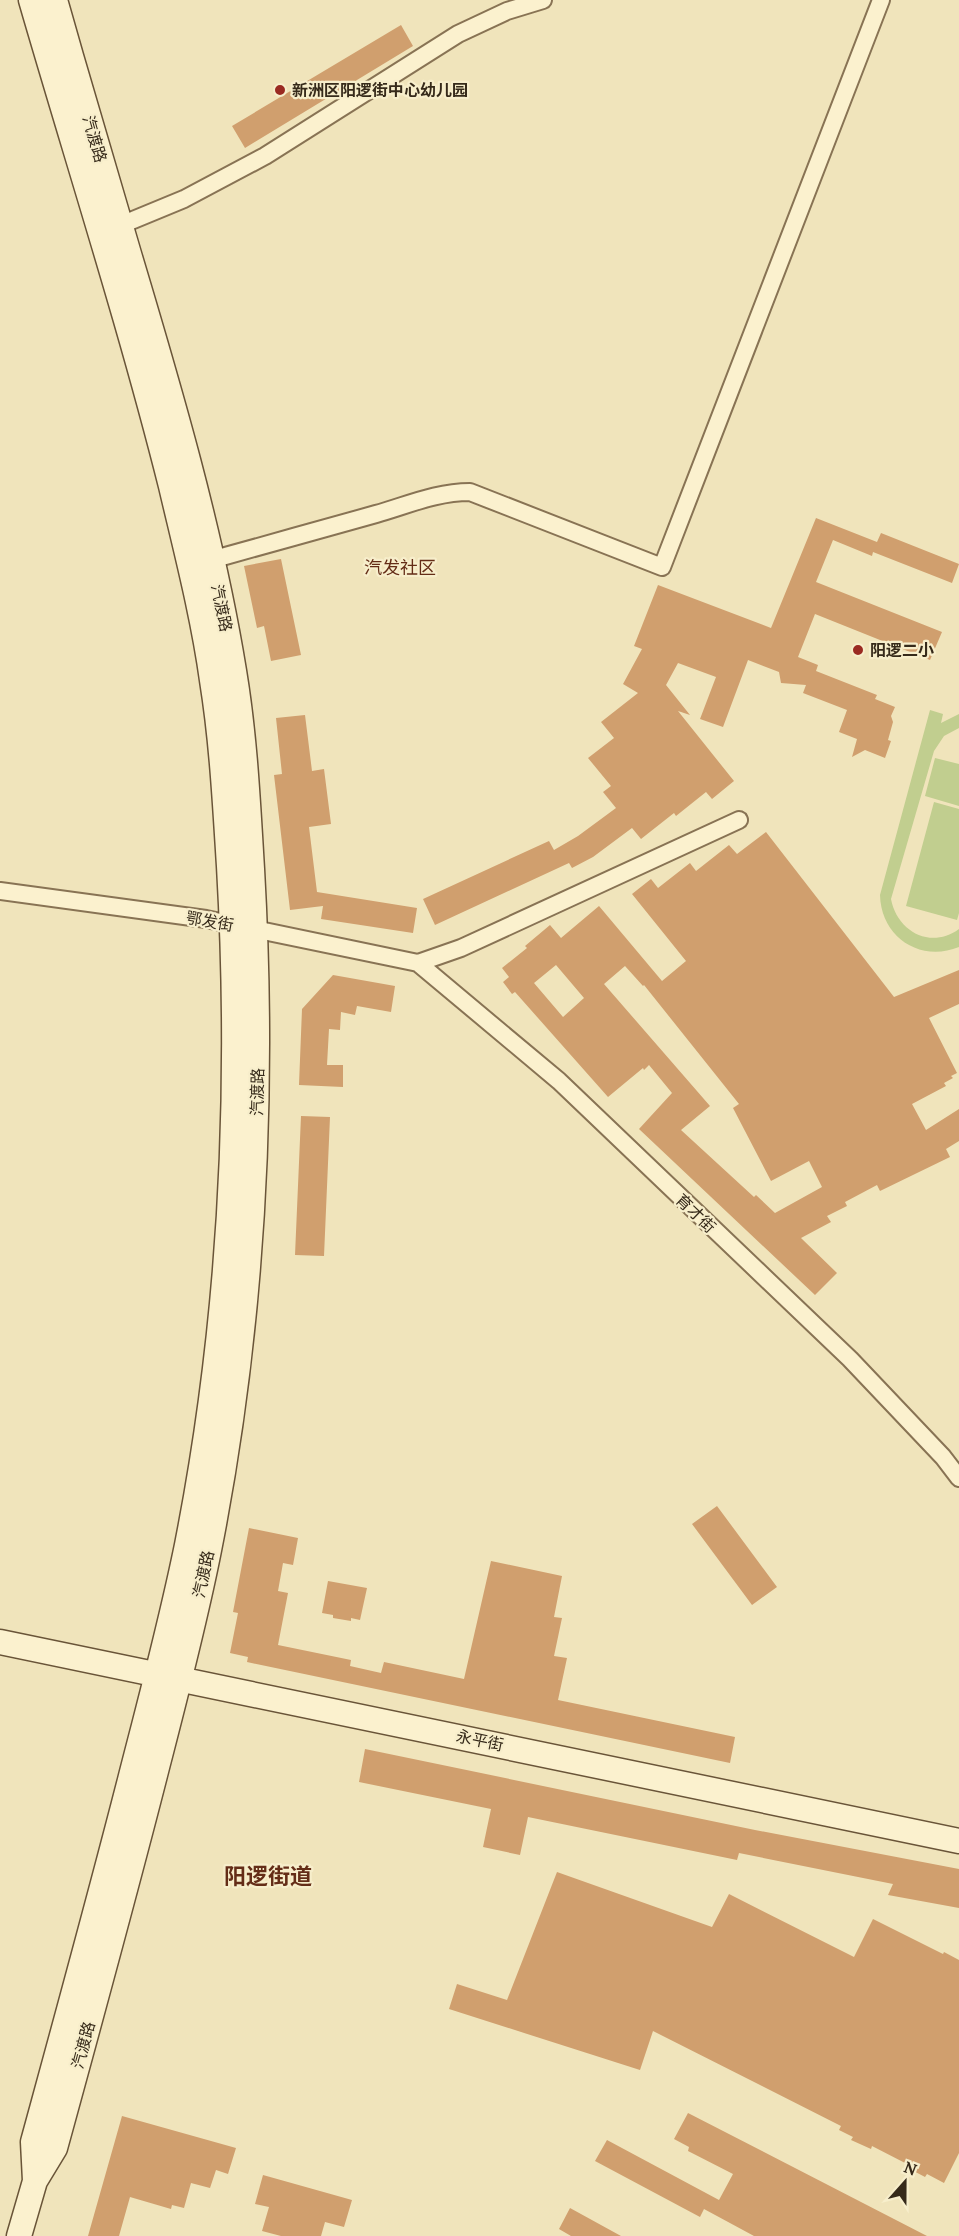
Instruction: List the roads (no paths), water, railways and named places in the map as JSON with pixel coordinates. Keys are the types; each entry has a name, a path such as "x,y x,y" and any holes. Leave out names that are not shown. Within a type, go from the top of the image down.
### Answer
{"street":[{"name":"汽渡路","path":"31,0 137,360 181,527 201,620 219,731 243,927"},
{"name":"汽渡路","path":"19,2236 35,2181 33,2142 96,1912 169,1675 187,1544 213,1389 235,1095 243,927 242,729 234,672 211,560 165,375 55,0"},
{"path":"121,225 184,199 265,156 458,34 507,11 543,0"},
{"path":"211,560 435,495 470,492 662,567 881,0"},
{"path":"418,963 460,948 739,820"},
{"name":"鄂发街","path":"0,891 243,927 418,963"},
{"name":"育才街","path":"418,963 567,1089 850,1359 943,1457 959,1478"},
{"name":"永平街","path":"0,1642 169,1675 959,1841"}],"place":[{"name":"新洲区阳逻街中心幼儿园","path":"280,90"},
{"name":"阳逻二小","path":"858,650"}],"district":[{"name":"汽发社区","path":"400,568"},
{"name":"阳逻街道","path":"268,1876"}]}
